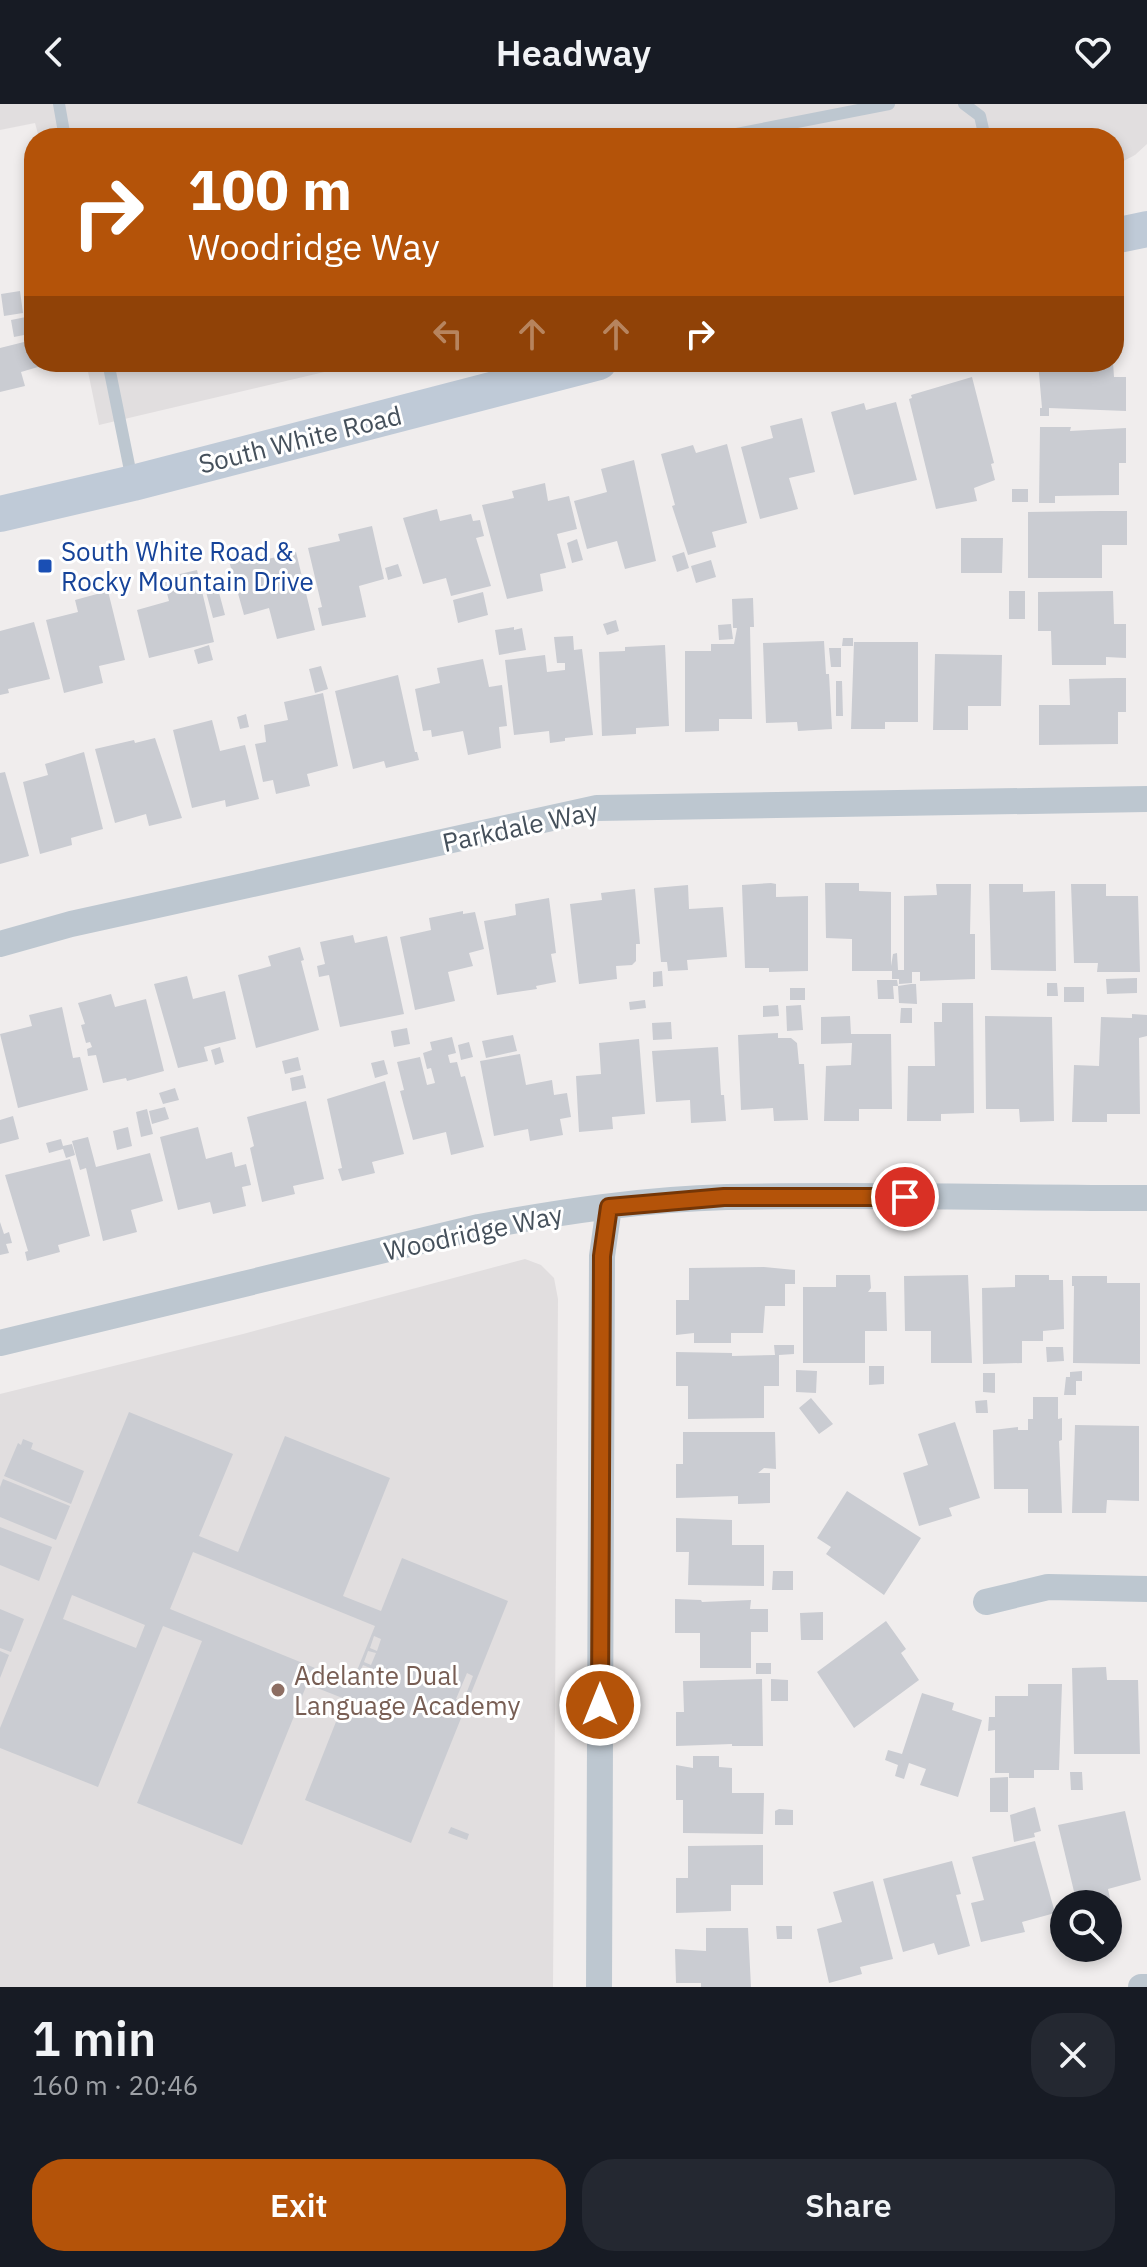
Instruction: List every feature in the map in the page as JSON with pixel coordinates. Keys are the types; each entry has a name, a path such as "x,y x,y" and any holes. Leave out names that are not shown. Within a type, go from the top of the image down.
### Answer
{"main road":[{"path":"1124,234 1147,229"},
{"name":"South White Road","path":"0,514 133,483 560,372"}],"street":[{"name":"Parkdale Way","path":"0,944 71,924 597,808 1147,799"},
{"name":"Woodridge Way","path":"0,1343 479,1227 609,1207 724,1197 1147,1198"},
{"path":"599,1987 602,1256 609,1207"},
{"path":"986,1602 1048,1587 1147,1589"}],"lane":[{"path":"59,104 63,128"},
{"path":"767,128 889,104"},
{"path":"964,104 980,116 983,128"},
{"path":"110,372 133,483"}],"shaded area":[{"path":"0,104 1147,104 1147,144 1124,161 1124,128 36,128 35,123 0,130"},
{"path":"88,372 324,372 99,425"},
{"name":"Adelante Dual Language Academy","path":"525,1259 541,1265 554,1278 558,1299 553,1987 0,1987 0,1394 243,1334"}],"building":[{"path":"20,291 23,313 4,316 1,294"},
{"path":"24,317 24,335 14,337 11,320"},
{"path":"24,342 24,371 21,372 25,386 0,392 0,348"},
{"path":"1039,372 1114,372 1114,377 1126,377 1126,411 1049,408 1049,416 1040,416"},
{"path":"972,377 994,463 991,464 995,480 974,488 977,501 936,509 909,399 911,395"},
{"path":"896,402 917,480 854,495 831,412 864,403 866,410"},
{"path":"802,418 815,472 789,478 798,509 760,519 741,447 773,438 770,426"},
{"path":"1040,427 1071,427 1070,431 1126,428 1126,463 1119,463 1119,495 1055,496 1055,503 1039,503"},
{"path":"727,444 747,523 712,532 716,547 688,555 672,506 675,505 661,454 693,445 696,453"},
{"path":"634,460 656,561 625,569 617,541 587,549 574,501 607,492 601,469"},
{"path":"545,483 548,501 569,496 577,529 557,534 566,568 540,574 543,591 507,599 482,505 514,498 512,491"},
{"path":"1012,489 1028,489 1028,502 1012,502"},
{"path":"437,509 440,521 471,514 473,521 480,520 484,536 476,538 491,586 451,596 446,578 423,584 403,518"},
{"path":"1127,511 1127,545 1102,545 1102,578 1028,578 1028,512"},
{"path":"372,526 384,579 359,586 366,617 322,626 318,608 322,607 308,548 340,541 338,534"},
{"path":"961,538 1003,538 1002,573 961,573"},
{"path":"577,539 583,560 572,563 567,543"},
{"path":"296,552 315,630 277,639 269,608 244,615 229,561 263,553 264,560"},
{"path":"684,552 689,568 677,572 672,556"},
{"path":"711,560 716,577 696,583 691,566"},
{"path":"398,564 402,576 388,580 385,568"},
{"path":"197,570 214,642 149,658 137,610 169,601 163,578"},
{"path":"217,585 225,615 213,618 205,588"},
{"path":"108,591 125,660 99,666 103,683 64,693 46,620 78,612 75,600"},
{"path":"1009,591 1025,591 1025,619 1009,619"},
{"path":"1113,591 1114,624 1126,624 1126,658 1106,657 1106,665 1052,665 1051,631 1038,631 1038,592"},
{"path":"483,592 488,615 458,623 453,600"},
{"path":"753,598 754,627 750,627 752,719 719,719 719,731 685,732 685,651 711,651 711,644 734,644 737,628 733,628 732,599"},
{"path":"616,620 619,631 607,635 603,624"},
{"path":"34,622 50,679 8,689 9,693 0,695 0,631"},
{"path":"731,624 733,639 719,640 718,625"},
{"path":"514,627 514,630 522,628 526,650 499,655 495,630"},
{"path":"573,636 574,650 582,649 593,735 550,743 549,731 514,735 505,660 545,655 547,672 565,670 565,663 557,663 554,637"},
{"path":"843,638 853,638 853,646 842,646"},
{"path":"824,641 832,729 798,731 797,722 766,723 763,643"},
{"path":"854,642 918,642 918,722 885,722 885,729 851,729"},
{"path":"209,645 213,660 198,664 194,650"},
{"path":"665,645 669,726 636,728 636,734 602,736 599,652"},
{"path":"829,648 841,648 841,667 831,667"},
{"path":"935,654 1002,655 1001,706 968,706 968,730 933,730"},
{"path":"483,659 489,687 502,685 507,726 499,727 501,748 468,755 463,731 432,737 431,730 423,731 415,689 440,683 437,668"},
{"path":"321,666 328,689 315,693 309,669"},
{"path":"398,675 419,760 386,768 384,761 353,769 335,691"},
{"path":"1126,678 1126,712 1118,712 1118,744 1039,745 1039,705 1070,705 1069,679"},
{"path":"836,681 842,681 843,716 836,716"},
{"path":"323,693 338,766 307,774 310,786 276,794 273,780 263,782 255,744 266,742 264,725 288,720 284,702"},
{"path":"246,714 249,727 240,729 237,717"},
{"path":"212,720 220,751 245,745 259,799 226,807 225,800 192,808 173,730"},
{"path":"155,738 182,818 149,826 146,814 115,823 95,749"},
{"path":"84,752 103,829 71,838 72,845 40,854 23,782 48,775 45,764"},
{"path":"5,772 29,856 0,864 0,773"},
{"path":"825,883 859,883 859,891 891,892 891,966 893,954 897,953 898,970 904,970 904,896 937,895 936,884 971,884 970,934 975,934 975,979 920,981 920,972 912,972 912,983 899,984 899,979 892,979 892,971 852,971 852,939 826,938"},
{"path":"776,884 776,897 808,896 808,971 769,972 769,968 745,968 742,885"},
{"path":"989,884 1023,884 1023,892 1055,891 1056,971 991,970"},
{"path":"1071,884 1106,884 1106,896 1138,896 1140,972 1097,972 1098,963 1074,963"},
{"path":"688,885 689,909 723,907 727,957 687,960 688,970 668,971 667,962 661,962 654,888"},
{"path":"635,889 640,944 636,944 636,961 632,965 616,966 617,979 579,984 570,904 602,900 601,893"},
{"path":"549,898 556,953 551,954 556,982 536,986 537,989 497,995 484,921 516,915 515,904"},
{"path":"463,911 463,914 475,912 484,949 469,953 473,966 448,972 455,1001 415,1010 400,937 431,930 429,918"},
{"path":"353,935 355,943 387,936 404,1014 340,1027 329,975 319,977 317,966 325,964 320,942"},
{"path":"300,947 319,1030 256,1048 238,975 271,966 268,956"},
{"path":"662,971 663,986 653,987 653,972"},
{"path":"187,976 193,999 225,991 236,1039 204,1047 208,1061 178,1068 154,984"},
{"path":"1137,978 1137,993 1107,994 1106,979"},
{"path":"877,980 897,980 898,986 893,986 894,999 878,999"},
{"path":"1047,983 1057,983 1058,996 1047,996"},
{"path":"916,984 917,1004 899,1003 898,986"},
{"path":"1064,987 1084,987 1084,1002 1064,1002"},
{"path":"790,988 805,988 805,1000 790,1000"},
{"path":"111,994 115,1007 146,999 164,1071 127,1081 126,1078 103,1083 96,1055 88,1056 87,1049 92,1047 90,1042 86,1043 81,1025 85,1024 78,1003"},
{"path":"645,1000 646,1008 630,1010 629,1002"},
{"path":"942,1003 973,1003 974,1113 941,1114 941,1121 907,1121 908,1066 935,1066 934,1022 942,1022"},
{"path":"778,1005 779,1016 763,1017 763,1006"},
{"path":"801,1005 803,1030 787,1031 786,1006"},
{"path":"62,1007 73,1058 80,1057 88,1090 18,1108 0,1034 32,1026 29,1015"},
{"path":"901,1008 912,1008 912,1023 900,1023"},
{"path":"1132,1014 1147,1015 1147,1036 1139,1038 1140,1114 1107,1114 1107,1122 1072,1122 1074,1065 1099,1066 1101,1017 1132,1018"},
{"path":"850,1016 851,1034 891,1034 892,1109 859,1109 859,1121 824,1121 826,1066 851,1065 852,1043 821,1044 821,1017"},
{"path":"985,1016 1052,1017 1054,1121 1020,1122 1019,1109 986,1109"},
{"path":"671,1022 672,1039 653,1040 652,1023"},
{"path":"407,1028 410,1044 394,1047 391,1031"},
{"path":"778,1033 778,1038 791,1038 797,1043 799,1064 804,1064 808,1120 774,1121 773,1108 741,1110 738,1035"},
{"path":"513,1035 517,1051 486,1058 482,1041"},
{"path":"452,1037 456,1053 448,1055 450,1063 457,1062 461,1077 465,1076 484,1147 451,1155 446,1132 413,1140 400,1091 404,1090 397,1062 420,1057 427,1085 435,1083 423,1053 432,1050 430,1042"},
{"path":"639,1039 645,1114 612,1117 613,1129 579,1132 576,1076 601,1074 599,1043"},
{"path":"469,1042 473,1057 461,1060 458,1045"},
{"path":"220,1047 224,1062 215,1065 211,1050"},
{"path":"718,1047 726,1121 691,1123 690,1100 656,1102 652,1051"},
{"path":"520,1054 526,1085 552,1080 554,1095 567,1093 571,1117 560,1119 563,1135 530,1141 528,1129 494,1136 480,1061"},
{"path":"298,1057 301,1070 285,1074 282,1061"},
{"path":"384,1060 388,1074 375,1078 371,1063"},
{"path":"303,1075 306,1088 292,1091 290,1078"},
{"path":"385,1081 404,1154 372,1162 375,1173 342,1181 327,1099"},
{"path":"175,1088 179,1100 163,1104 159,1093"},
{"path":"306,1101 324,1179 293,1186 295,1194 262,1202 250,1148 254,1146 247,1117"},
{"path":"165,1107 169,1119 152,1124 149,1111"},
{"path":"147,1109 153,1134 141,1137 136,1112"},
{"path":"13,1116 19,1139 0,1144 0,1120"},
{"path":"128,1127 132,1146 117,1150 113,1131"},
{"path":"198,1127 206,1159 232,1152 235,1167 246,1164 251,1185 242,1187 246,1206 213,1214 210,1202 178,1210 160,1137"},
{"path":"88,1137 96,1167 150,1153 163,1201 131,1210 137,1232 103,1241 86,1168 80,1170 72,1141"},
{"path":"61,1139 63,1146 72,1144 75,1155 66,1158 63,1149 49,1153 46,1143"},
{"path":"70,1159 90,1236 58,1245 60,1252 27,1261 25,1252 28,1251 5,1175"},
{"path":"0,1222 4,1234 9,1232 12,1243 6,1244 9,1253 0,1255"},
{"path":"764,1267 795,1270 795,1284 785,1284 785,1306 765,1306 763,1333 731,1333 731,1343 694,1343 694,1333 676,1335 676,1300 689,1300 689,1268"},
{"path":"836,1275 870,1275 871,1288 868,1292 886,1292 887,1331 865,1331 865,1363 803,1363 803,1287 836,1287"},
{"path":"968,1275 972,1363 931,1363 931,1331 905,1331 904,1276"},
{"path":"1015,1275 1049,1275 1049,1280 1063,1280 1064,1329 1043,1331 1043,1341 1022,1341 1022,1363 983,1364 982,1288 1015,1287"},
{"path":"1072,1276 1107,1276 1107,1283 1140,1283 1140,1364 1073,1363"},
{"path":"774,1345 794,1345 794,1354 779,1355 779,1386 764,1386 764,1418 688,1419 688,1386 676,1386 676,1352 775,1355"},
{"path":"1046,1347 1063,1347 1064,1361 1047,1362"},
{"path":"869,1366 884,1366 884,1384 869,1385"},
{"path":"796,1370 817,1371 816,1393 796,1392"},
{"path":"1082,1371 1082,1381 1076,1381 1076,1395 1064,1395 1066,1377 1070,1377 1070,1372"},
{"path":"983,1373 995,1373 995,1393 983,1392"},
{"path":"1033,1397 1058,1397 1058,1419 1062,1418 1062,1440 1059,1441 1062,1513 1028,1513 1028,1489 994,1489 993,1430 1018,1427 1018,1430 1028,1430 1028,1419 1033,1419"},
{"path":"811,1398 833,1424 819,1434 799,1408"},
{"path":"987,1400 988,1413 976,1413 975,1401"},
{"path":"129,1412 233,1454 199,1536 238,1552 285,1436 390,1478 343,1596 381,1611 402,1558 508,1601 411,1843 305,1800 345,1699 307,1684 242,1845 137,1803 202,1641 163,1626 98,1787 0,1748 0,1728","holes":["193,1552 375,1626 352,1683 170,1609","72,1595 145,1625 136,1648 63,1619","374,1636 381,1639 377,1651 370,1648","368,1651 376,1653 371,1665 364,1662","363,1665 370,1668 365,1679 358,1676","467,1673 473,1676 463,1702 456,1699","455,1702 462,1705 457,1716 451,1714"]},
{"path":"955,1422 980,1498 949,1508 952,1516 919,1526 903,1473 928,1465 918,1434"},
{"path":"1075,1425 1139,1426 1139,1501 1107,1500 1106,1513 1072,1513"},
{"path":"683,1432 775,1432 776,1469 764,1468 758,1473 770,1473 770,1503 738,1504 738,1496 676,1498 676,1464 683,1464"},
{"path":"23,1439 33,1443 31,1449 84,1471 71,1504 4,1476 18,1443 21,1445"},
{"path":"3,1479 70,1506 56,1540 0,1517"},
{"path":"847,1491 921,1538 884,1595 826,1554 831,1547 817,1538"},
{"path":"676,1518 732,1520 732,1545 764,1545 764,1586 688,1585 689,1552 676,1552"},
{"path":"0,1527 52,1547 39,1581 0,1565"},
{"path":"773,1571 793,1571 793,1590 772,1590"},
{"path":"675,1599 702,1602 751,1600 750,1609 768,1609 768,1632 751,1632 751,1668 700,1668 700,1633 675,1633"},
{"path":"0,1609 24,1619 11,1652 0,1648"},
{"path":"823,1612 823,1640 801,1640 800,1613"},
{"path":"886,1621 906,1649 901,1653 919,1680 854,1728 817,1672"},
{"path":"0,1651 9,1655 0,1678"},
{"path":"756,1663 771,1663 771,1674 756,1674"},
{"path":"1106,1667 1107,1680 1138,1680 1140,1754 1074,1754 1072,1668"},
{"path":"762,1679 763,1746 676,1746 676,1712 684,1712 683,1681"},
{"path":"771,1679 788,1680 788,1701 771,1701"},
{"path":"1028,1684 1062,1684 1059,1770 1034,1770 1034,1778 1009,1778 1009,1773 995,1773 995,1730 988,1731 989,1717 995,1717 995,1696 1028,1696"},
{"path":"922,1693 954,1703 952,1710 982,1720 958,1797 920,1785 926,1769 909,1763 904,1779 895,1776 898,1765 885,1760 888,1750 902,1754"},
{"path":"693,1756 719,1756 719,1767 732,1768 732,1793 764,1793 763,1834 683,1833 683,1800 676,1800 676,1765 693,1768"},
{"path":"1070,1772 1082,1772 1083,1790 1071,1790"},
{"path":"1008,1777 1008,1812 990,1812 990,1778"},
{"path":"1035,1807 1041,1831 1034,1833 1035,1837 1014,1842 1010,1815"},
{"path":"793,1810 793,1825 775,1825 775,1811"},
{"path":"1125,1811 1141,1880 1108,1890 1074,1890 1058,1825"},
{"path":"451,1827 469,1834 467,1840 448,1833"},
{"path":"1035,1841 1050,1895 1050,1914 1022,1922 1025,1932 981,1942 971,1903 984,1900 972,1857"},
{"path":"763,1845 763,1885 731,1885 731,1911 676,1913 676,1878 688,1878 688,1846"},
{"path":"952,1861 961,1894 956,1895 970,1946 938,1955 934,1943 903,1952 883,1879"},
{"path":"873,1881 893,1959 860,1967 862,1974 829,1983 817,1929 842,1922 833,1892"},
{"path":"776,1926 792,1926 792,1939 777,1939"},
{"path":"706,1928 748,1928 751,1987 701,1987 701,1983 676,1983 675,1949 706,1951"}],"place":[{"name":"South White Road & Rocky Mountain Drive","path":"45,566"},
{"name":"Adelante Dual Language Academy","path":"278,1690"}],"route":[{"path":"600,1705 602,1256 609,1207 724,1197 905,1197"}]}
